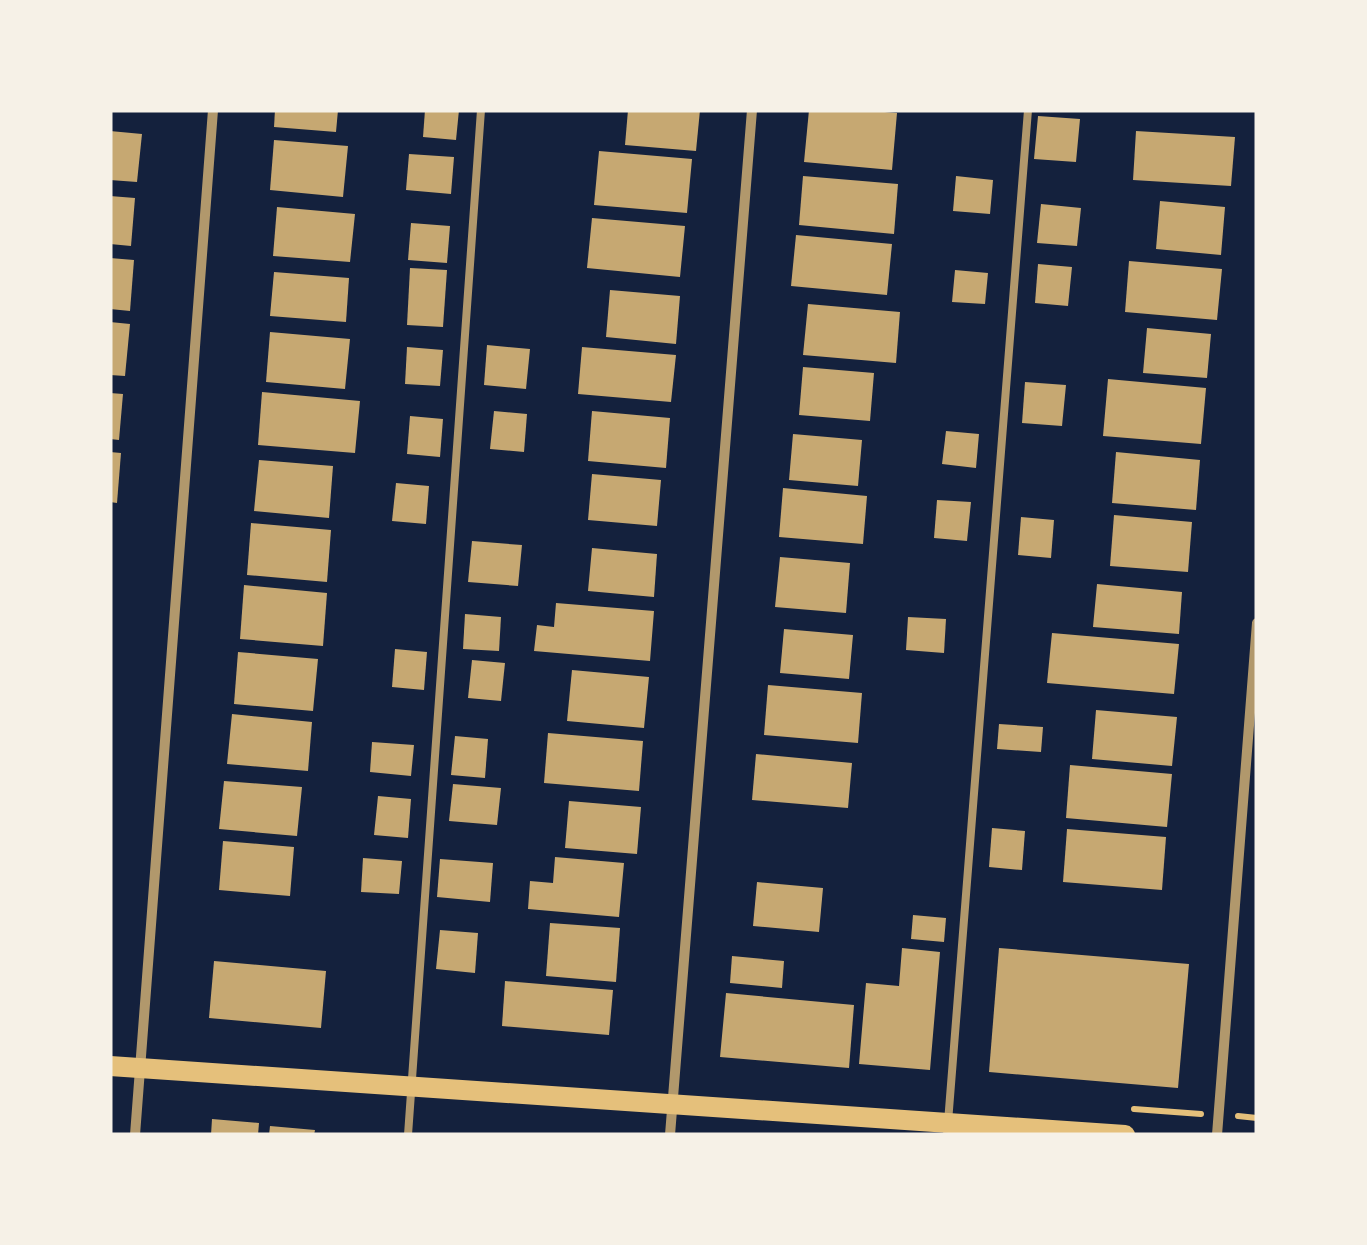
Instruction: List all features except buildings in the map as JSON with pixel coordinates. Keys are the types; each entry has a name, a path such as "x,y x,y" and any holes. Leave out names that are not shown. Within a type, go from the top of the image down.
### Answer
{"main road":[{"path":"110,1066 672,1104 948,1128 1125,1135"}],"street":[{"path":"134,1135 212,110"},
{"path":"670,1135 752,110"},
{"path":"1218,1135 1257,622"}],"lane":[{"path":"408,1135 481,110"},
{"path":"948,1128 1028,110"}]}
